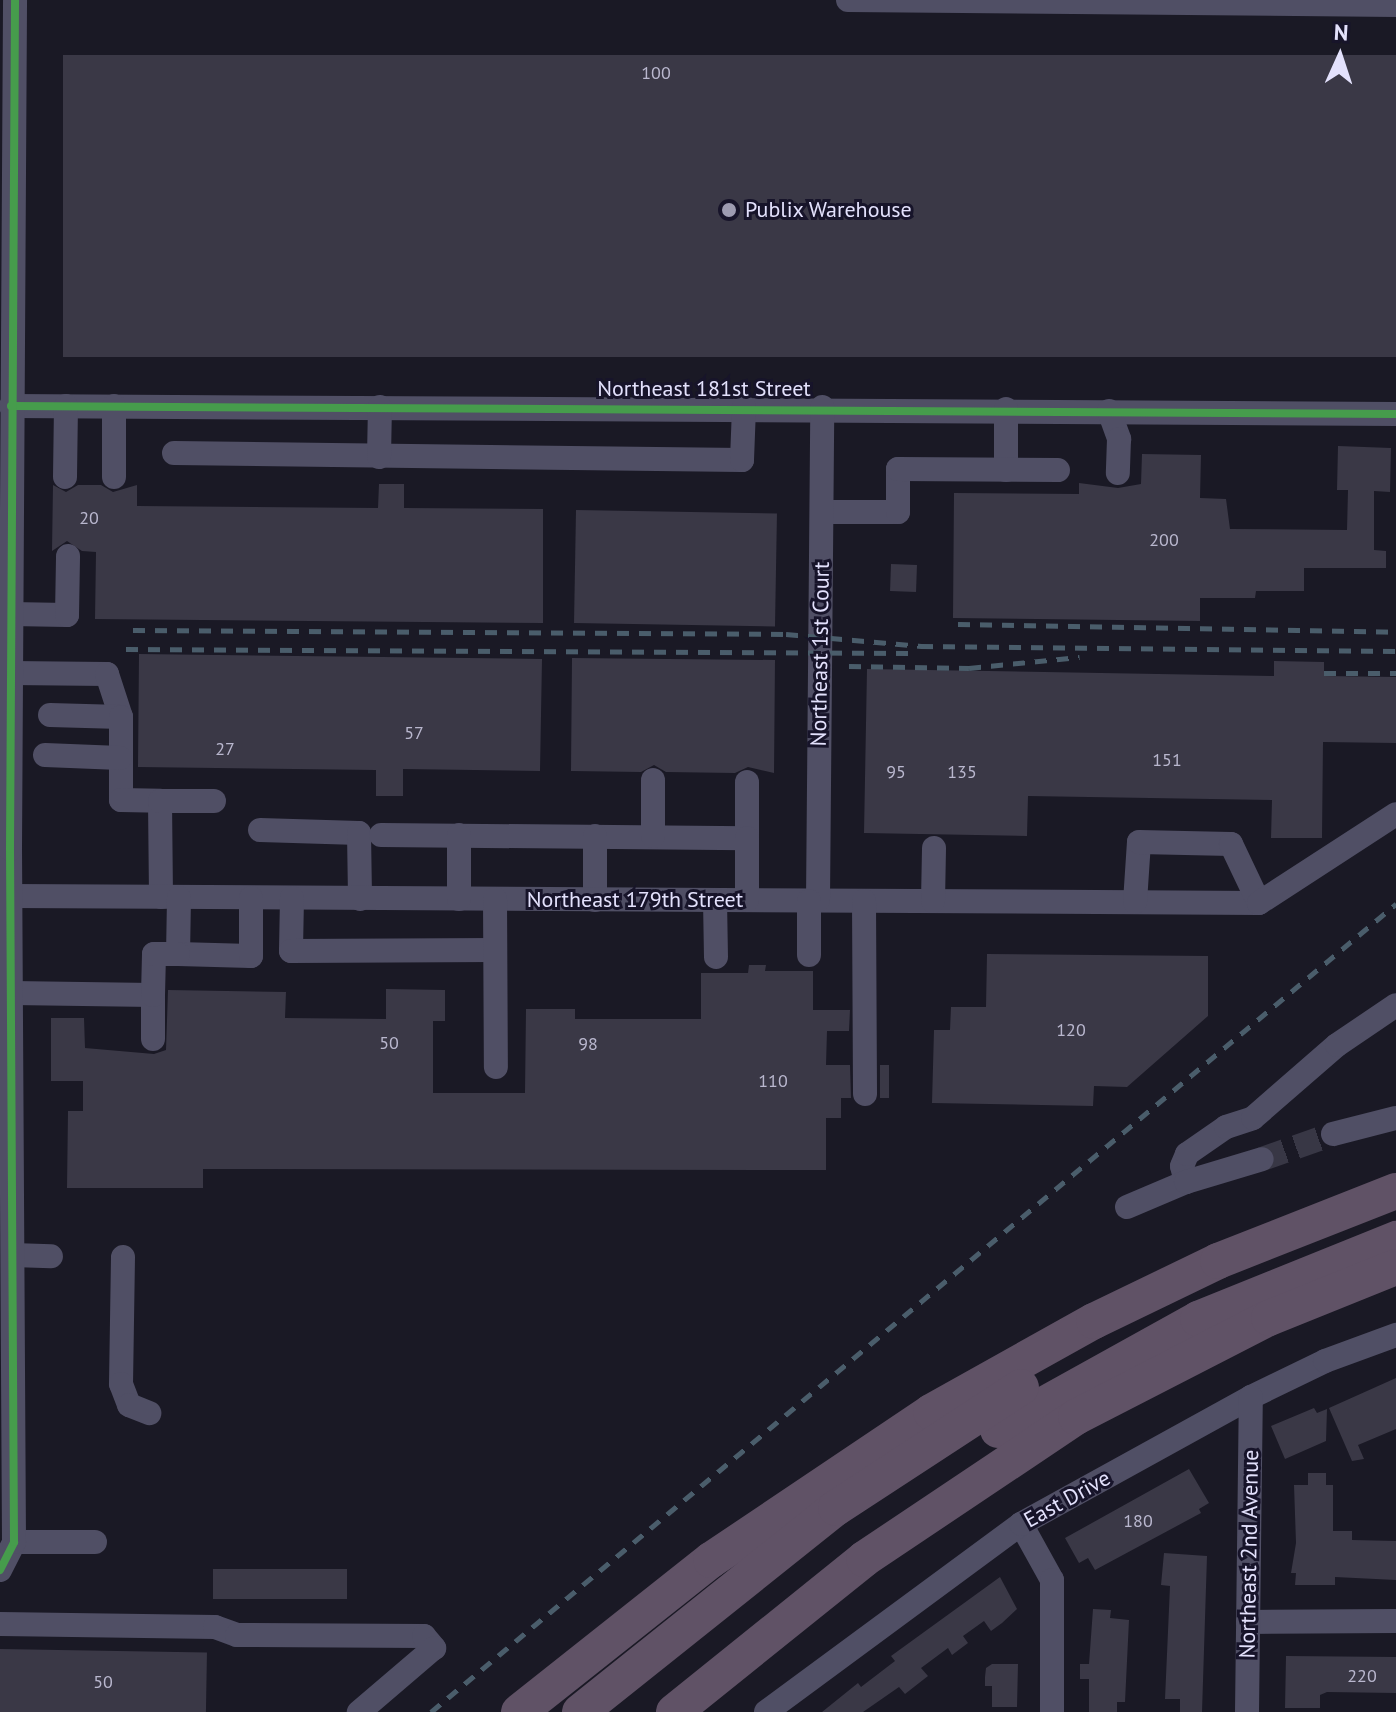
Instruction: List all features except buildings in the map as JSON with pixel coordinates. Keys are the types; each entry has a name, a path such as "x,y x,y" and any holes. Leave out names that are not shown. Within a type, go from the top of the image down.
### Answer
{"highway":[{"path":"519,1712 711,1560 931,1412 1094,1321 1206,1267 1396,1191"},
{"path":"580,1712 836,1508 1053,1367 1249,1273 1396,1214"},
{"path":"613,1712 850,1524 1067,1387 1198,1319 1396,1239"},
{"path":"674,1712 864,1559 1076,1417 1269,1318 1396,1267"}],"street":[{"path":"15,0 7,153 6,556 11,614 11,673 5,849 11,896 12,993 6,1044 13,1255 7,1458 8,1557 95,1542"},
{"path":"848,0 1396,5"},
{"name":"Northeast 181st Street","path":"8,397 66,406 822,407 1396,414"},
{"path":"65,477 66,406"},
{"path":"114,406 114,477"},
{"path":"379,457 380,407"},
{"path":"174,453 742,460 744,407"},
{"name":"Northeast 1st Court","path":"809,955 814,900 822,407"},
{"path":"1006,409 1006,470"},
{"path":"1109,411 1119,439 1118,473"},
{"path":"822,512 898,512 898,469 1058,470"},
{"path":"11,614 67,615 68,556"},
{"path":"11,673 107,674 121,717 121,800 214,801"},
{"path":"50,715 121,717"},
{"path":"45,755 120,758"},
{"path":"653,780 653,836"},
{"path":"747,782 747,900"},
{"path":"160,801 178,954"},
{"path":"1135,902 1139,842 1231,844 1259,903 1396,814"},
{"path":"260,830 359,833 360,899"},
{"path":"381,835 747,838"},
{"path":"459,835 459,899"},
{"path":"595,836 595,900"},
{"path":"933,901 934,848"},
{"name":"Northeast 179th Street","path":"11,896 1259,903"},
{"path":"153,1039 154,954 251,956 251,898"},
{"path":"292,898 291,951 495,950"},
{"path":"495,899 496,1067"},
{"path":"715,900 716,957"},
{"path":"864,901 865,1094"},
{"path":"12,993 153,995"},
{"path":"1186,1182 1182,1166 1187,1154 1226,1127 1253,1118 1326,1054 1396,1005"},
{"path":"1333,1134 1396,1118"},
{"path":"1127,1207 1186,1182 1262,1159"},
{"path":"13,1255 51,1256"},
{"path":"123,1257 121,1384 129,1405 149,1413"},
{"name":"East Drive","path":"766,1712 1021,1524 1251,1397 1325,1361 1396,1335"},
{"name":"Northeast 2nd Avenue","path":"1247,1712 1251,1397"},
{"path":"1021,1524 1052,1580 1052,1712"},
{"path":"1248,1622 1396,1621"},
{"path":"0,1624 215,1627 237,1635 424,1636 434,1648 359,1712"}],"tunnel":[{"path":"1262,1159 1333,1134"}],"railway":[{"path":"958,624 1396,632"},
{"path":"133,630 786,634 921,646 1396,651"},
{"path":"126,649 910,653"},
{"path":"849,666 969,668 1079,657"},
{"path":"1324,673 1396,673"},
{"path":"431,1712 1396,904"}],"cycle path":[{"path":"0,1570 14,1542 10,849 15,0"},
{"path":"11,406 1396,414"}],"place":[{"name":"Publix Warehouse","path":"729,210"}]}
